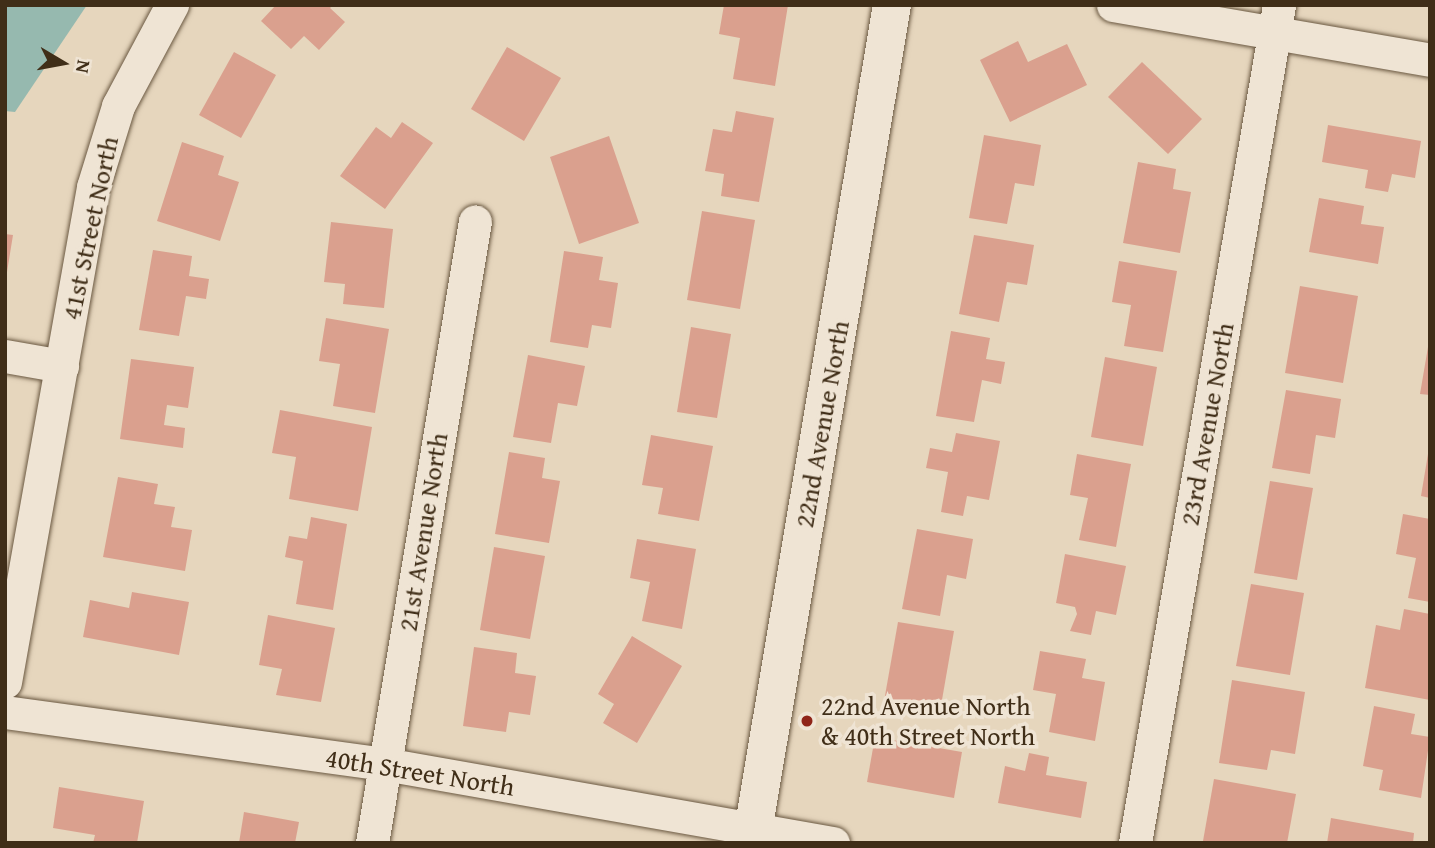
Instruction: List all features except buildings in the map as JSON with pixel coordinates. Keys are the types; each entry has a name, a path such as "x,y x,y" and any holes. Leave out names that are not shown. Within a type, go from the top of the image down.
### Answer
{"main road":[{"name":"22nd Avenue North","path":"752,836 892,5"}],"street":[{"name":"41st Street North","path":"5,682 93,187 118,106 172,5"},
{"path":"1113,5 1277,19 1430,60"},
{"name":"23rd Avenue North","path":"1135,843 1277,19"},
{"name":"21st Avenue North","path":"372,843 475,221"},
{"path":"5,356 62,366"},
{"name":"40th Street North","path":"5,712 385,764 752,836 833,843"}],"water":[{"path":"5,5 87,5 15,112 5,111"}],"place":[{"name":"22nd Avenue North & 40th Street North","path":"807,721"}]}
